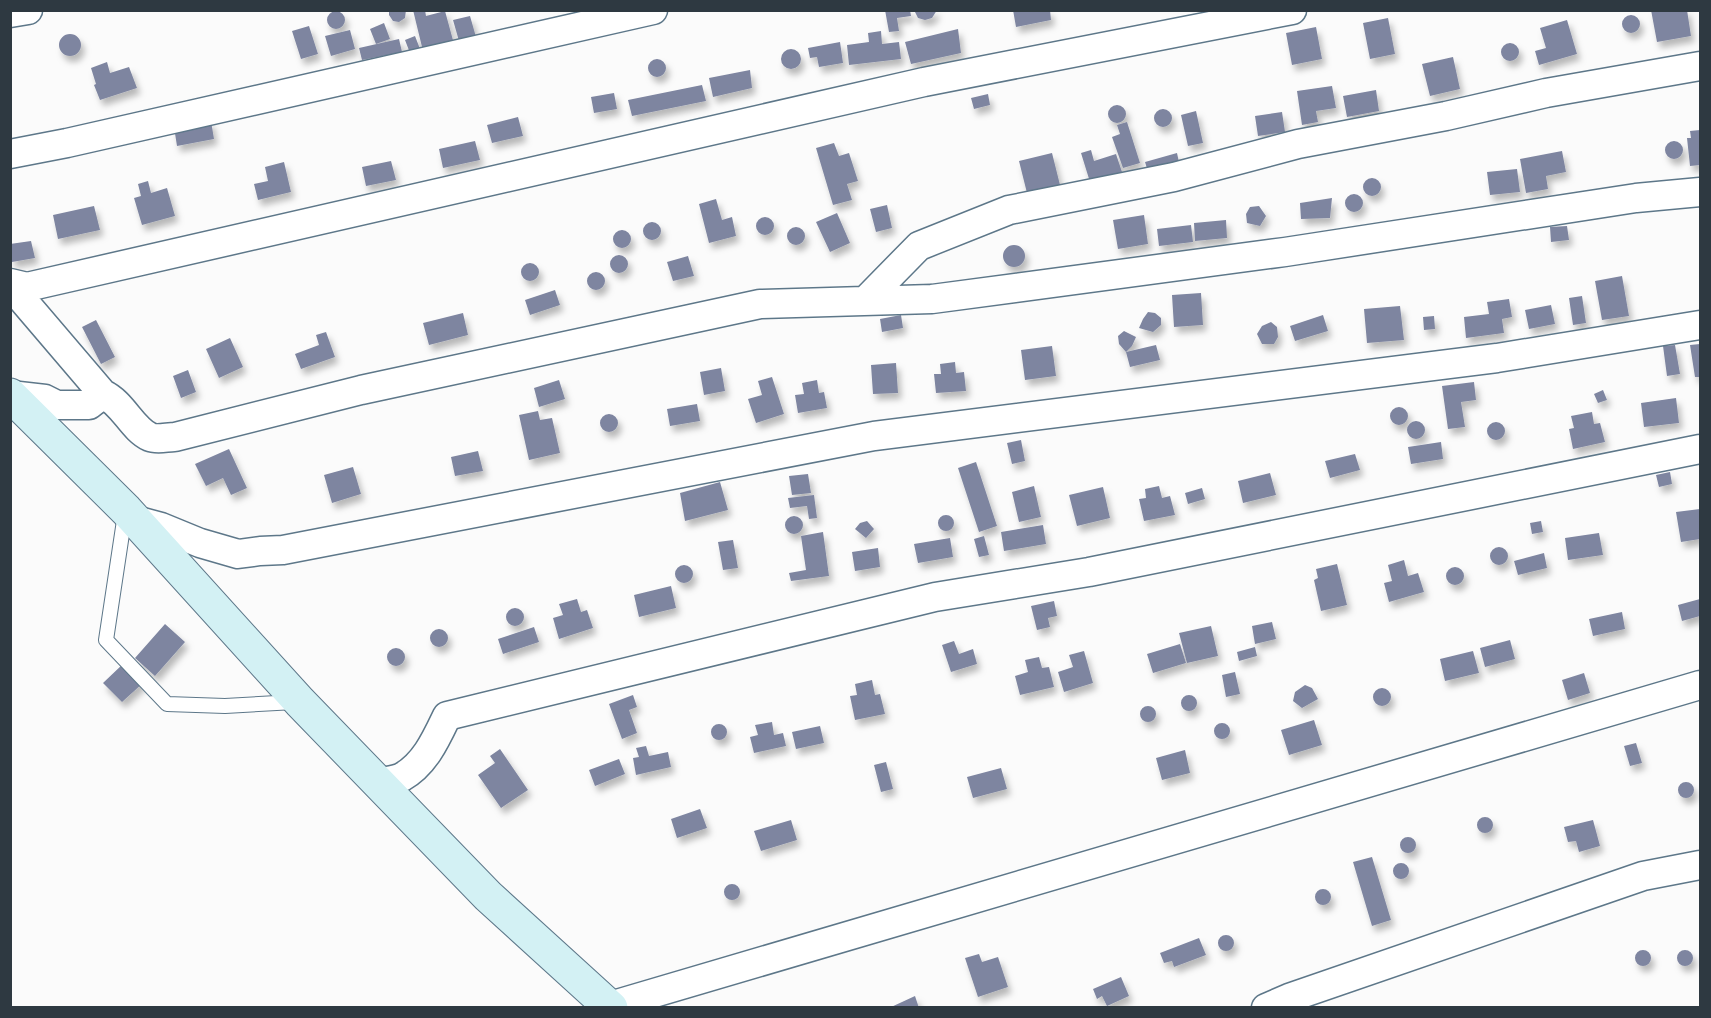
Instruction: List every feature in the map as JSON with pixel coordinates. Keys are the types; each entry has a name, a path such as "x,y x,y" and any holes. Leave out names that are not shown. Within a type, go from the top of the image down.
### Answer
{"main road":[{"path":"10,395 130,515 300,702 488,896 611,1007"}],"street":[{"path":"10,13 28,10"},
{"path":"10,154 90,138 653,10"},
{"path":"10,284 27,287 924,81 1292,10"},
{"path":"865,301 920,246 1009,210 1174,177 1298,144 1446,116 1546,93 1701,66"},
{"path":"10,284 103,394 117,404 139,428 151,437 175,437 361,390 760,304 944,297 1285,252 1636,198 1701,192"},
{"path":"130,515 200,543 238,554 260,550 284,550 874,436 1497,358 1701,326"},
{"path":"10,395 45,399 57,405 89,405 103,394"},
{"path":"379,783 400,778 412,769 433,746 447,716 935,597 1089,572 1701,449"},
{"path":"611,1007 1701,685"},
{"path":"1266,1008 1300,994 1643,876 1701,865"}],"lane":[{"path":"130,515 106,640 167,704 225,706 300,702"}],"building":[{"path":"389,10 406,10 405,18 399,22 393,21"},
{"path":"413,10 425,10 426,16 445,11 454,44 423,51"},
{"path":"885,10 910,10 911,16 897,18 899,31 889,32"},
{"path":"914,10 937,10 932,18 925,20 918,18"},
{"path":"1013,10 1050,10 1051,20 1016,27"},
{"path":"1651,10 1687,10 1691,36 1657,42"},
{"path":"336,11 342,14 345,20 342,26 336,29 330,26 327,20 330,14"},
{"path":"1631,15 1637,18 1640,24 1637,30 1631,33 1625,30 1622,24 1625,18"},
{"path":"470,16 476,37 459,41 453,20"},
{"path":"1388,18 1395,54 1370,59 1363,23"},
{"path":"1567,20 1577,54 1539,65 1535,51 1546,48 1540,28"},
{"path":"384,23 390,39 376,44 370,29"},
{"path":"309,26 318,54 301,59 292,31"},
{"path":"1316,27 1322,59 1292,65 1286,33"},
{"path":"958,29 961,53 911,64 905,42"},
{"path":"350,30 355,49 331,56 325,36"},
{"path":"881,31 882,44 899,42 901,59 849,65 847,45 869,42 868,33"},
{"path":"70,34 78,37 81,45 78,53 70,56 62,53 59,45 62,37"},
{"path":"415,36 420,49 410,53 405,40"},
{"path":"399,39 402,52 362,60 359,48"},
{"path":"840,42 843,63 819,67 817,57 810,58 808,48"},
{"path":"1510,43 1516,46 1519,52 1516,58 1510,61 1504,58 1501,52 1504,46"},
{"path":"791,49 798,52 801,59 798,66 791,69 784,66 781,59 784,52"},
{"path":"1453,57 1460,89 1430,96 1422,64"},
{"path":"657,59 663,62 666,68 663,74 657,77 651,74 648,68 651,62"},
{"path":"107,62 110,73 129,67 137,88 100,100 91,68"},
{"path":"750,70 752,88 713,97 709,78"},
{"path":"702,85 706,101 632,116 628,100"},
{"path":"1332,86 1336,108 1316,111 1318,122 1302,125 1297,91"},
{"path":"1376,90 1379,111 1347,117 1343,96"},
{"path":"614,93 617,109 594,113 591,97"},
{"path":"988,94 990,105 974,109 971,98"},
{"path":"1117,105 1123,108 1126,114 1123,120 1117,123 1111,120 1108,114 1111,108"},
{"path":"1163,109 1169,112 1172,118 1169,124 1163,127 1157,124 1154,118 1157,112"},
{"path":"1196,111 1203,143 1188,146 1181,115"},
{"path":"1282,112 1285,132 1258,136 1255,116"},
{"path":"518,117 523,136 492,143 487,125"},
{"path":"211,121 214,139 177,146 174,127"},
{"path":"1127,122 1140,163 1123,168 1112,137 1120,134 1117,125"},
{"path":"1700,130 1700,165 1690,166 1687,138 1691,138 1690,131"},
{"path":"475,141 480,160 443,168 439,149"},
{"path":"1674,141 1680,144 1683,150 1680,156 1674,159 1668,156 1665,150 1668,144"},
{"path":"834,143 839,156 849,153 858,181 847,184 852,200 833,205 816,148"},
{"path":"1091,150 1094,161 1116,154 1122,172 1090,182 1081,153"},
{"path":"1562,151 1566,172 1546,176 1548,189 1526,193 1520,159"},
{"path":"1052,153 1060,185 1027,193 1019,161"},
{"path":"1177,153 1180,167 1149,175 1145,162"},
{"path":"391,161 396,180 366,186 362,167"},
{"path":"284,162 291,192 258,200 254,184 268,181 265,167"},
{"path":"1517,169 1520,192 1490,195 1487,172"},
{"path":"1372,178 1378,181 1381,187 1378,193 1372,196 1366,193 1363,187 1366,181"},
{"path":"148,181 151,193 167,188 175,216 142,225 134,198 141,196 138,184"},
{"path":"1354,194 1360,197 1363,203 1360,209 1354,212 1348,209 1345,203 1348,197"},
{"path":"1332,198 1330,218 1301,219 1300,203"},
{"path":"716,199 722,220 732,217 736,236 709,243 699,204"},
{"path":"887,205 892,228 876,232 870,209"},
{"path":"94,206 100,230 58,239 53,215"},
{"path":"1259,206 1266,216 1260,226 1247,223 1246,214 1250,207"},
{"path":"837,213 850,243 830,252 816,222"},
{"path":"1144,215 1148,244 1118,249 1113,220"},
{"path":"765,217 771,220 774,226 771,232 765,235 759,232 756,226 759,220"},
{"path":"1226,220 1227,238 1195,241 1194,223"},
{"path":"652,222 658,225 661,231 658,237 652,240 646,237 643,231 646,225"},
{"path":"1191,225 1193,242 1159,246 1157,229"},
{"path":"1567,226 1569,240 1551,242 1550,227"},
{"path":"796,227 802,230 805,236 802,242 796,245 790,242 787,236 790,230"},
{"path":"622,230 628,233 631,239 628,245 622,248 616,245 613,239 616,233"},
{"path":"31,241 35,258 12,262 10,244"},
{"path":"1010,245 1018,245 1025,252 1025,260 1018,267 1010,267 1003,260 1003,252"},
{"path":"619,255 625,258 628,264 625,270 619,273 613,270 610,264 613,258"},
{"path":"688,256 694,276 673,281 667,262"},
{"path":"530,263 536,266 539,272 536,278 530,281 524,278 521,272 524,266"},
{"path":"596,272 602,275 605,281 602,287 596,290 590,287 587,281 590,275"},
{"path":"1622,276 1629,316 1602,320 1595,281"},
{"path":"555,290 560,305 530,315 525,300"},
{"path":"1201,293 1203,325 1174,327 1172,295"},
{"path":"1582,296 1586,323 1573,325 1569,298"},
{"path":"1509,299 1512,317 1502,319 1504,333 1466,338 1464,317 1489,314 1487,302"},
{"path":"1551,305 1555,324 1529,329 1525,310"},
{"path":"1400,306 1404,340 1367,343 1364,309"},
{"path":"1148,312 1155,313 1161,318 1161,325 1153,332 1139,328"},
{"path":"463,313 468,335 429,345 423,323"},
{"path":"901,315 903,328 882,332 880,319"},
{"path":"1323,315 1328,331 1295,341 1290,326"},
{"path":"1434,316 1435,329 1424,330 1423,317"},
{"path":"96,320 115,357 101,364 82,327"},
{"path":"1271,322 1277,327 1278,337 1274,344 1262,344 1257,334 1262,326"},
{"path":"1124,331 1136,337 1126,352 1119,344 1118,336"},
{"path":"326,332 335,357 301,369 295,354 319,345 316,335"},
{"path":"230,338 243,367 219,378 206,349"},
{"path":"1700,344 1700,377 1695,377 1690,345"},
{"path":"1156,345 1160,360 1130,367 1126,352"},
{"path":"1675,345 1680,374 1667,376 1663,346"},
{"path":"1052,346 1056,376 1025,380 1021,350"},
{"path":"955,362 956,373 964,372 966,391 936,393 934,374 941,374 940,364"},
{"path":"896,363 898,393 873,394 871,365"},
{"path":"721,368 725,391 704,395 700,372"},
{"path":"188,370 196,392 181,398 173,376"},
{"path":"772,377 784,414 756,423 748,399 762,395 758,381"},
{"path":"559,380 565,399 539,407 534,388"},
{"path":"817,380 819,393 824,392 827,408 798,413 795,395 804,394 802,383"},
{"path":"1474,382 1476,400 1461,402 1465,427 1448,429 1442,386"},
{"path":"1603,390 1607,400 1598,403 1594,394"},
{"path":"1676,398 1679,423 1644,427 1641,403"},
{"path":"697,404 700,421 670,426 667,409"},
{"path":"1399,407 1405,410 1408,416 1405,422 1399,425 1393,422 1390,416 1393,410"},
{"path":"538,411 540,420 552,418 560,453 529,460 519,415"},
{"path":"1592,412 1594,424 1600,423 1605,442 1573,449 1569,429 1574,428 1571,416"},
{"path":"609,414 615,417 618,423 615,429 609,432 603,429 600,423 603,417"},
{"path":"1416,421 1422,424 1425,430 1422,436 1416,439 1410,436 1407,430 1410,424"},
{"path":"1496,422 1502,425 1505,431 1502,437 1496,440 1490,437 1487,431 1490,425"},
{"path":"1021,440 1025,461 1012,464 1007,443"},
{"path":"1441,442 1443,459 1411,464 1408,447"},
{"path":"229,449 247,488 231,495 223,478 206,486 195,464"},
{"path":"478,451 483,471 455,476 451,457"},
{"path":"1355,454 1360,470 1330,478 1325,461"},
{"path":"976,462 997,526 979,532 958,468"},
{"path":"353,467 361,494 332,503 324,475"},
{"path":"1670,472 1672,484 1659,487 1656,475"},
{"path":"1270,473 1276,495 1243,503 1238,481"},
{"path":"808,474 811,493 792,495 789,476"},
{"path":"720,482 728,510 685,521 680,493"},
{"path":"1034,486 1041,517 1019,522 1012,492"},
{"path":"1159,486 1162,498 1170,496 1175,515 1144,521 1139,499 1146,498 1145,489"},
{"path":"1103,487 1110,518 1077,526 1069,495"},
{"path":"1202,488 1205,499 1188,504 1185,493"},
{"path":"814,495 817,518 809,519 807,506 790,508 788,498"},
{"path":"1700,509 1700,539 1681,542 1676,512"},
{"path":"943,515 949,515 954,523 952,529 943,531 938,526 938,520"},
{"path":"794,516 800,519 803,525 800,531 794,534 788,531 785,525 788,519"},
{"path":"867,521 874,529 866,538 855,529 860,523"},
{"path":"1541,521 1543,532 1532,534 1530,523"},
{"path":"1043,525 1046,544 1004,551 1001,532"},
{"path":"823,532 829,576 791,581 789,573 806,570 801,536"},
{"path":"1599,533 1603,555 1568,560 1565,538"},
{"path":"984,536 989,555 979,557 974,539"},
{"path":"950,538 953,557 918,563 914,544"},
{"path":"733,540 738,568 723,570 718,542"},
{"path":"1499,547 1505,550 1508,556 1505,562 1499,565 1493,562 1490,556 1493,550"},
{"path":"878,548 880,567 855,571 852,552"},
{"path":"1544,553 1547,568 1518,575 1514,561"},
{"path":"1404,560 1408,576 1418,573 1424,592 1389,602 1384,583 1392,581 1388,565"},
{"path":"1337,564 1347,605 1321,611 1314,580 1318,578 1316,569"},
{"path":"684,565 690,568 693,574 690,580 684,583 678,580 675,574 678,568"},
{"path":"1455,567 1461,570 1464,576 1461,582 1455,585 1449,582 1446,576 1449,570"},
{"path":"671,586 676,608 639,617 634,595"},
{"path":"577,599 581,612 587,610 593,628 559,639 553,618 563,615 559,604"},
{"path":"1700,599 1700,616 1682,621 1678,605"},
{"path":"1054,601 1057,616 1048,618 1050,627 1037,630 1031,606"},
{"path":"515,608 521,611 524,617 521,623 515,626 509,623 506,617 509,611"},
{"path":"1622,612 1625,629 1593,636 1589,619"},
{"path":"1272,622 1276,639 1255,644 1252,626"},
{"path":"165,624 185,642 155,676 135,658"},
{"path":"1211,626 1218,656 1187,663 1179,633"},
{"path":"534,627 539,642 503,654 498,639"},
{"path":"439,629 445,632 448,638 445,644 439,647 433,644 430,638 433,632"},
{"path":"1510,640 1515,659 1485,667 1480,648"},
{"path":"954,641 959,654 973,649 977,664 951,672 942,645"},
{"path":"1180,644 1186,663 1153,673 1147,654"},
{"path":"1255,647 1257,656 1239,661 1237,652"},
{"path":"396,648 402,651 405,657 402,663 396,666 390,663 387,657 390,651"},
{"path":"1084,651 1093,683 1064,692 1058,672 1073,667 1069,655"},
{"path":"1473,651 1479,673 1445,681 1440,659"},
{"path":"1039,657 1042,668 1049,667 1054,687 1020,695 1015,676 1028,672 1025,660"},
{"path":"124,663 143,683 122,702 103,683"},
{"path":"1235,672 1240,694 1226,697 1222,675"},
{"path":"1584,673 1590,693 1568,700 1562,680"},
{"path":"872,680 875,695 880,694 885,714 855,720 850,696 857,695 855,684"},
{"path":"1305,685 1312,688 1318,699 1302,708 1293,701 1295,692"},
{"path":"1382,688 1388,691 1391,697 1388,703 1382,706 1376,703 1373,697 1376,691"},
{"path":"633,695 637,707 629,710 637,733 622,739 609,704"},
{"path":"1186,695 1192,695 1197,703 1195,709 1186,711 1181,706 1181,700"},
{"path":"1145,706 1151,706 1156,714 1154,720 1145,722 1140,717 1140,711"},
{"path":"1314,720 1322,745 1289,755 1281,730"},
{"path":"772,722 774,735 783,733 786,746 754,753 750,737 758,735 755,725"},
{"path":"1219,723 1225,723 1230,731 1228,737 1219,739 1214,734 1214,728"},
{"path":"716,724 722,724 727,732 725,738 716,740 711,735 711,729"},
{"path":"820,726 824,743 796,749 792,732"},
{"path":"1636,743 1642,763 1630,766 1624,746"},
{"path":"646,746 649,756 668,752 671,767 636,775 633,758 639,757 636,748"},
{"path":"500,749 528,790 501,808 478,775 495,763 490,756"},
{"path":"1185,750 1190,773 1162,780 1156,758"},
{"path":"619,759 625,774 595,786 589,770"},
{"path":"886,762 893,789 881,792 874,765"},
{"path":"1001,768 1007,789 973,798 967,777"},
{"path":"1683,782 1689,782 1694,790 1692,796 1683,798 1678,793 1678,787"},
{"path":"700,809 707,828 677,838 671,819"},
{"path":"1482,817 1488,817 1493,825 1491,831 1482,833 1477,828 1477,822"},
{"path":"791,820 797,840 761,851 754,831"},
{"path":"1593,820 1600,846 1579,852 1576,841 1568,842 1564,827"},
{"path":"1405,837 1411,837 1416,845 1414,851 1405,853 1400,848 1400,842"},
{"path":"1372,857 1391,920 1372,926 1353,862"},
{"path":"1398,863 1404,863 1409,871 1407,877 1398,879 1393,874 1393,868"},
{"path":"729,884 735,884 740,892 738,898 729,900 724,895 724,889"},
{"path":"1320,889 1326,889 1331,897 1329,903 1320,905 1315,900 1315,894"},
{"path":"1223,935 1229,935 1234,943 1232,949 1223,951 1218,946 1218,940"},
{"path":"1199,938 1206,955 1174,967 1172,961 1164,963 1160,953"},
{"path":"1643,950 1651,958 1643,966 1635,958"},
{"path":"1685,950 1693,958 1685,966 1677,958"},
{"path":"979,954 982,962 998,957 1008,987 978,997 965,958"},
{"path":"1121,977 1129,996 1107,1006 1102,996 1097,999 1093,989"},
{"path":"915,996 919,1008 889,1008"}]}
